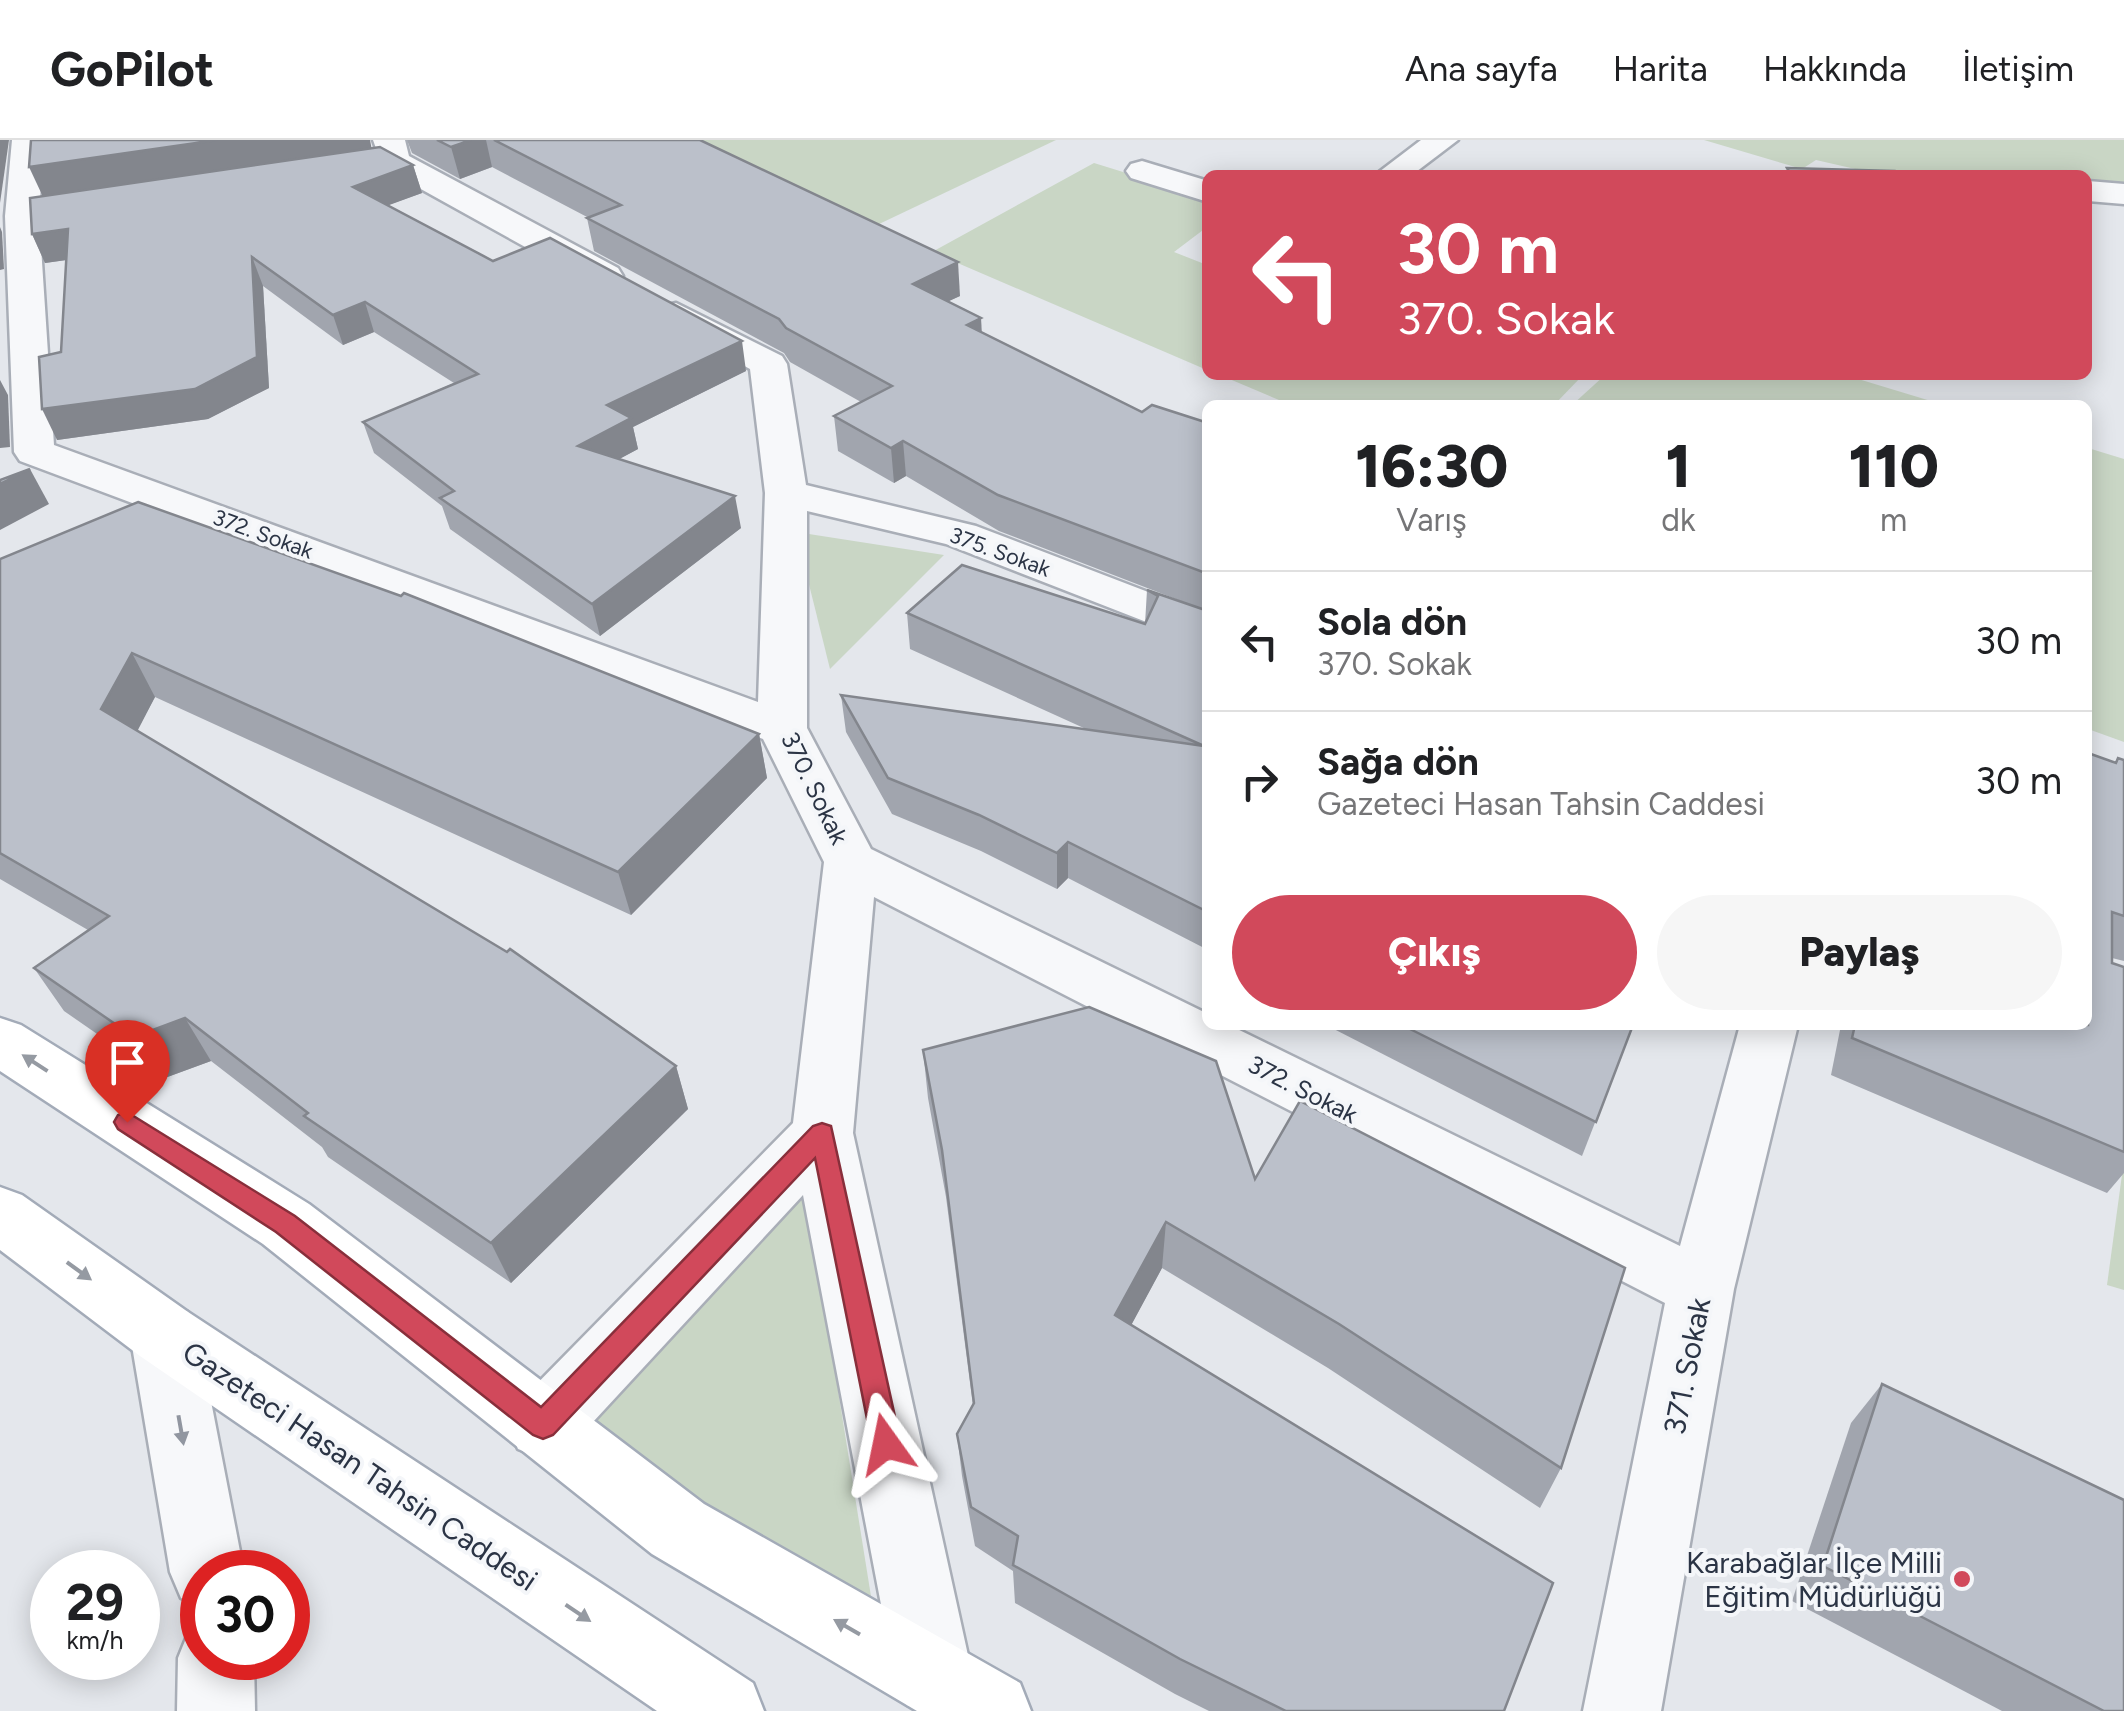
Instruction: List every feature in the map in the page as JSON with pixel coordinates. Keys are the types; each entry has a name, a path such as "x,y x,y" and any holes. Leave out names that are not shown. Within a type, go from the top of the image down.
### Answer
{"main road":[{"path":"0,1041 286,1224 678,1529 992,1711"},
{"name":"Gazeteci Hasan Tahsin Caddesi","path":"0,1214 164,1334 725,1711"}],"street":[{"name":"372. Sokak","path":"28,140 34,452 782,728"},
{"path":"1398,170 1442,140"},
{"name":"370. Sokak","path":"379,156 768,364 786,493 782,728 851,862 822,1133 934,1678"},
{"path":"1142,171 1202,190"},
{"path":"2092,191 2124,194"},
{"path":"34,492 86,468"},
{"name":"375. Sokak","path":"786,493 961,535 1202,630"},
{"name":"372. Sokak","path":"851,862 1701,1288"},
{"name":"371. Sokak","path":"1622,1711 1701,1288 1768,1030"},
{"path":"543,1426 822,1133"},
{"path":"164,1334 202,1550"},
{"path":"216,1680 216,1711"}],"green space":[{"path":"694,140 1056,140 877,225"},
{"path":"1704,140 2124,140 2124,184 2092,182 2092,170 1860,170 1816,160 1802,169"},
{"path":"1094,163 1202,196 1202,231 1174,252 1202,263 1202,368 932,252"},
{"path":"1232,380 1578,380 1559,400 1279,400"},
{"path":"1600,380 1862,380 1928,400 1578,400"},
{"path":"2092,449 2124,459 2124,742 2092,730"},
{"path":"796,532 944,555 830,669"},
{"path":"2124,1160 2124,1290 2107,1285"},
{"path":"803,1172 878,1640 558,1441"}],"building":[{"path":"31,140 217,140 29,167"},
{"path":"437,140 471,140 451,147"},
{"path":"494,140 700,140 958,262 913,284 981,318 967,325 1142,412 1152,405 1202,421 1202,572 998,495 903,441 891,448 834,416 892,386 786,328 779,319 587,218 621,205"},
{"path":"380,147 413,165 353,187 493,261 550,238 742,341 607,405 631,418 578,446 735,496 592,604 440,498 454,491 363,422 478,374 365,302 333,315 252,257 257,357 195,389 42,409 39,357 61,352 68,229 32,234 30,198"},
{"path":"1787,168 1859,170 1788,170"},
{"path":"138,502 401,596 404,593 759,734 618,872 132,653 101,709 507,952 510,949 676,1066 491,1243 304,1116 308,1113 185,1018 134,1037 34,968 109,916 0,853 0,559"},
{"path":"962,565 1145,624 1158,596 1147,590 1202,609 1202,745 907,613"},
{"path":"841,695 1202,746 1202,909 1068,842 1057,853 979,815 888,778"},
{"path":"2092,754 2116,763 2118,758 2124,760 2124,916 2112,912 2112,963 2124,967 2124,1152 1852,1038 1854,1030 2092,1030"},
{"path":"1089,1007 1216,1061 1255,1179 1300,1101 1625,1268 1561,1468 1339,1324 1166,1222 1115,1315 1553,1583 1504,1711 1286,1711 1180,1659 1013,1565 1018,1536 971,1507 957,1434 974,1403 942,1150 923,1050"},
{"path":"1412,1030 1631,1030 1596,1122"},
{"name":"Karabağlar İlçe Milli Eğitim Müdürlüğü","path":"1882,1384 2124,1500 2124,1711 2104,1711 1823,1566"}],"place":[{"name":"Karabağlar İlçe Milli Eğitim Müdürlüğü","path":"1962,1579"}],"route":[{"path":"127,1122 286,1224 543,1426 822,1133 886,1444"}]}
